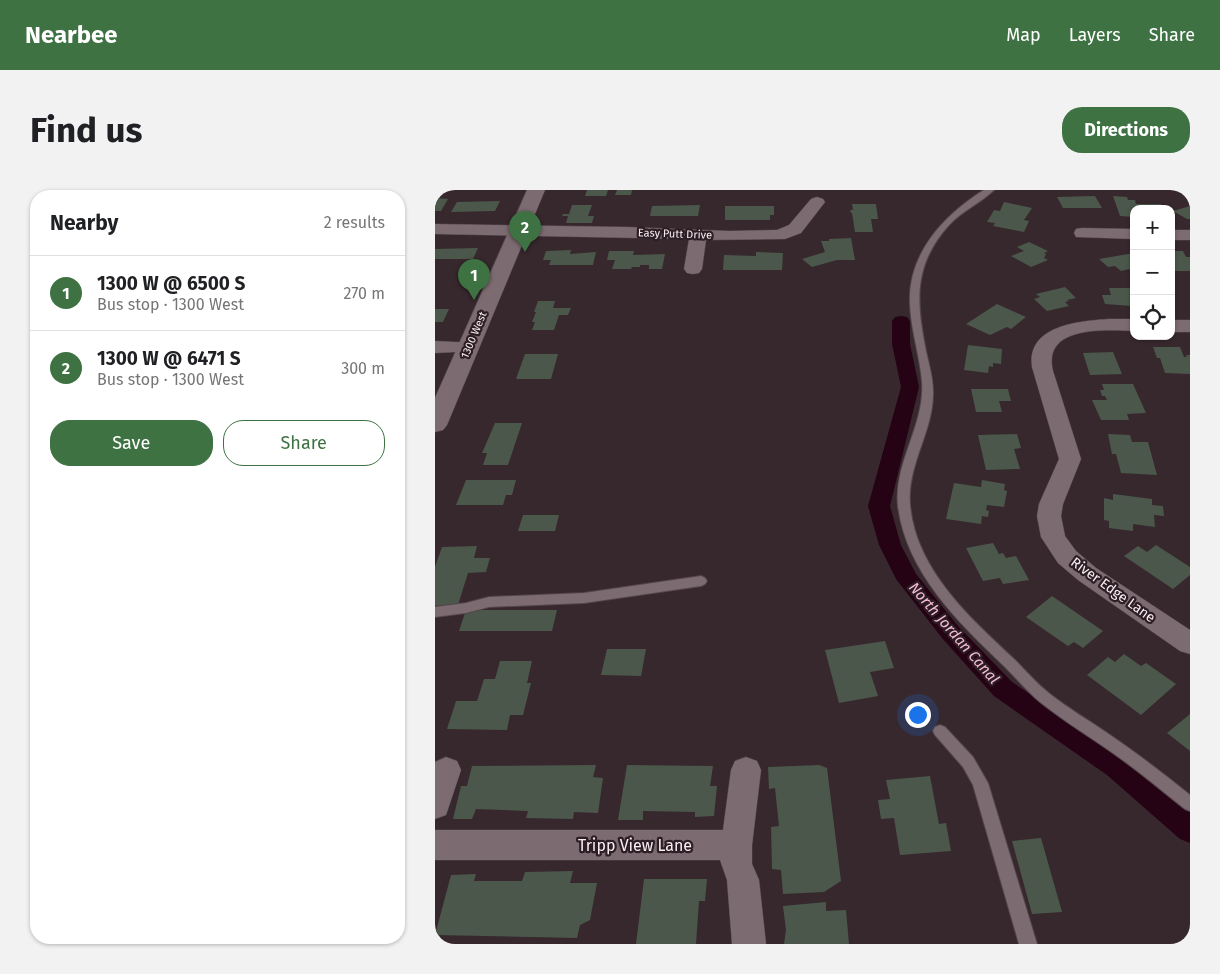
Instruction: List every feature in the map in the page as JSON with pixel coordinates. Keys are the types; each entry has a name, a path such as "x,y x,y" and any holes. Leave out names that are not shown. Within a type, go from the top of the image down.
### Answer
{"street":[{"name":"1300 West","path":"435,426 536,190"},
{"name":"Easy Putt Drive","path":"435,229 761,236 789,232 800,224 817,202"},
{"path":"1082,233 1130,234"},
{"path":"1175,234 1190,235"},
{"path":"693,269 698,235"},
{"name":"River Edge Lane","path":"1130,325 1078,327 1063,332 1051,340 1044,349 1041,360 1070,459 1069,466 1051,504 1049,516 1053,537 1067,557 1087,574 1190,644"},
{"path":"1175,326 1190,326"},
{"path":"435,346 469,346"},
{"path":"435,805 446,770"},
{"path":"746,770 736,846 736,864 743,880 749,944"},
{"name":"Tripp View Lane","path":"435,845 736,846"}],"lane":[{"path":"990,190 962,209 939,231 922,257 915,283 914,302 928,385 923,420 904,483 903,503 912,540 937,585 989,643 1043,695 1119,749 1190,804"},
{"path":"435,612 466,608 489,602 584,598 701,581"},
{"path":"940,731 968,762 980,783 1028,944"}],"building":[{"path":"587,190 608,190 606,196 585,196"},
{"path":"617,190 632,190 631,195 615,195"},
{"path":"1095,196 1102,208 1063,208 1057,197"},
{"path":"1113,196 1127,197 1128,200 1135,200 1136,204 1161,205 1130,205 1130,217 1120,216"},
{"path":"435,198 448,199 441,211 435,211"},
{"path":"500,201 495,211 451,212 457,202"},
{"path":"1004,202 1032,208 1024,220 1029,221 1024,232 993,226 995,223 987,222 994,210 1000,211"},
{"path":"852,204 876,204 878,219 871,219 873,232 855,232 850,210 853,210"},
{"path":"572,205 592,205 588,216 594,216 592,223 566,223 568,216 562,216 563,214 569,214"},
{"path":"700,205 698,216 650,216 652,206"},
{"path":"725,206 774,206 774,215 770,215 770,220 725,220"},
{"path":"1190,206 1190,219 1175,212 1175,210"},
{"path":"851,238 855,260 837,260 812,267 802,259 825,252 821,241"},
{"path":"1029,242 1048,251 1044,253 1046,254 1044,258 1048,260 1031,267 1011,256 1024,251 1017,247"},
{"path":"478,248 473,259 435,259 435,249"},
{"path":"571,250 570,254 596,252 593,265 549,265 551,260 543,260 546,251"},
{"path":"609,251 634,251 633,255 665,254 662,269 649,269 649,265 640,265 640,267 632,267 631,269 612,269 615,260 607,260"},
{"path":"1175,251 1183,251 1186,257 1190,257 1190,271 1175,271"},
{"path":"756,252 783,253 782,270 723,270 724,255 756,256"},
{"path":"1130,254 1130,269 1121,271 1115,266 1108,267 1099,259"},
{"path":"1065,287 1076,298 1065,302 1069,306 1047,311 1034,299 1040,297 1036,294"},
{"path":"1109,288 1130,288 1130,306 1105,304 1102,295 1111,295"},
{"path":"538,301 555,301 553,308 571,308 568,315 559,315 554,330 532,330 535,322 532,322 536,312 534,312"},
{"path":"997,304 1026,317 1011,329 1007,327 990,335 966,324"},
{"path":"435,309 449,309 443,322 435,322"},
{"path":"968,345 1002,349 1001,364 993,363 993,367 989,366 988,373 964,370"},
{"path":"1153,347 1180,347 1184,357 1190,355 1190,374 1165,373 1160,358 1157,358"},
{"path":"1113,352 1122,374 1090,375 1083,353"},
{"path":"525,354 558,354 551,379 516,379"},
{"path":"1102,384 1133,384 1146,413 1127,414 1129,420 1101,420 1092,400 1107,400 1105,396 1102,396 1100,390 1104,390"},
{"path":"971,389 1008,389 1011,401 999,401 1002,412 976,412"},
{"path":"495,423 522,423 508,465 483,465 487,453 482,453"},
{"path":"1017,434 1021,448 1014,449 1020,469 986,470 978,435"},
{"path":"1108,434 1130,435 1132,442 1148,442 1157,475 1121,473 1116,454 1112,454"},
{"path":"466,480 516,480 512,495 506,495 503,505 456,505"},
{"path":"982,480 1005,484 1004,490 1007,491 1004,507 987,505 988,517 982,516 981,524 946,519 954,483 981,487"},
{"path":"1113,494 1152,499 1152,505 1163,506 1164,516 1154,515 1155,527 1133,524 1133,531 1109,528 1109,521 1104,520 1104,498 1113,500"},
{"path":"523,515 559,515 555,531 518,531"},
{"path":"993,543 999,554 1003,553 1006,558 1016,556 1029,580 1003,584 1000,578 983,581 966,548"},
{"path":"1156,545 1190,567 1190,575 1173,589 1124,556 1138,546 1147,552"},
{"path":"477,546 474,558 490,558 486,572 468,573 458,605 435,606 435,567 442,547"},
{"path":"1052,596 1103,631 1083,648 1074,642 1068,646 1026,617"},
{"path":"466,610 557,610 552,631 459,631"},
{"path":"885,641 894,668 870,672 878,696 839,703 825,650"},
{"path":"607,649 646,649 641,676 601,675"},
{"path":"1124,654 1141,666 1146,663 1176,684 1141,715 1087,675 1108,657 1115,662"},
{"path":"500,661 532,661 527,683 531,683 523,715 510,715 507,730 447,729 456,701 477,701 484,679 495,679"},
{"path":"1190,714 1190,751 1167,733"},
{"path":"596,765 593,777 603,778 598,813 574,812 573,819 526,818 528,811 476,809 472,819 453,819 461,786 467,786 472,766"},
{"path":"627,765 713,766 710,786 717,786 714,816 695,817 695,812 643,811 643,820 618,820"},
{"path":"819,765 827,768 841,881 824,892 783,894 781,870 772,869 771,827 779,826 775,788 769,789 768,767"},
{"path":"930,776 939,824 946,823 951,851 900,855 894,818 881,819 878,800 890,799 886,780"},
{"path":"1041,838 1062,912 1032,914 1012,841"},
{"path":"573,871 570,883 597,883 590,920 580,925 577,938 435,935 451,875 476,874 474,881 522,881 525,872"},
{"path":"644,879 707,879 705,901 699,901 696,944 636,944"},
{"path":"826,902 826,911 846,910 849,944 784,944 786,930 783,906"}],"waterway":[{"name":"North Jordan Canal","path":"901,321 901,344 910,387 879,506 890,545 907,579 950,632 1003,689 1117,767 1190,830"}],"place":[{"name":"1300 W @ 6471 S","path":"525,252"},
{"name":"1300 W @ 6500 S","path":"474,300"}]}
